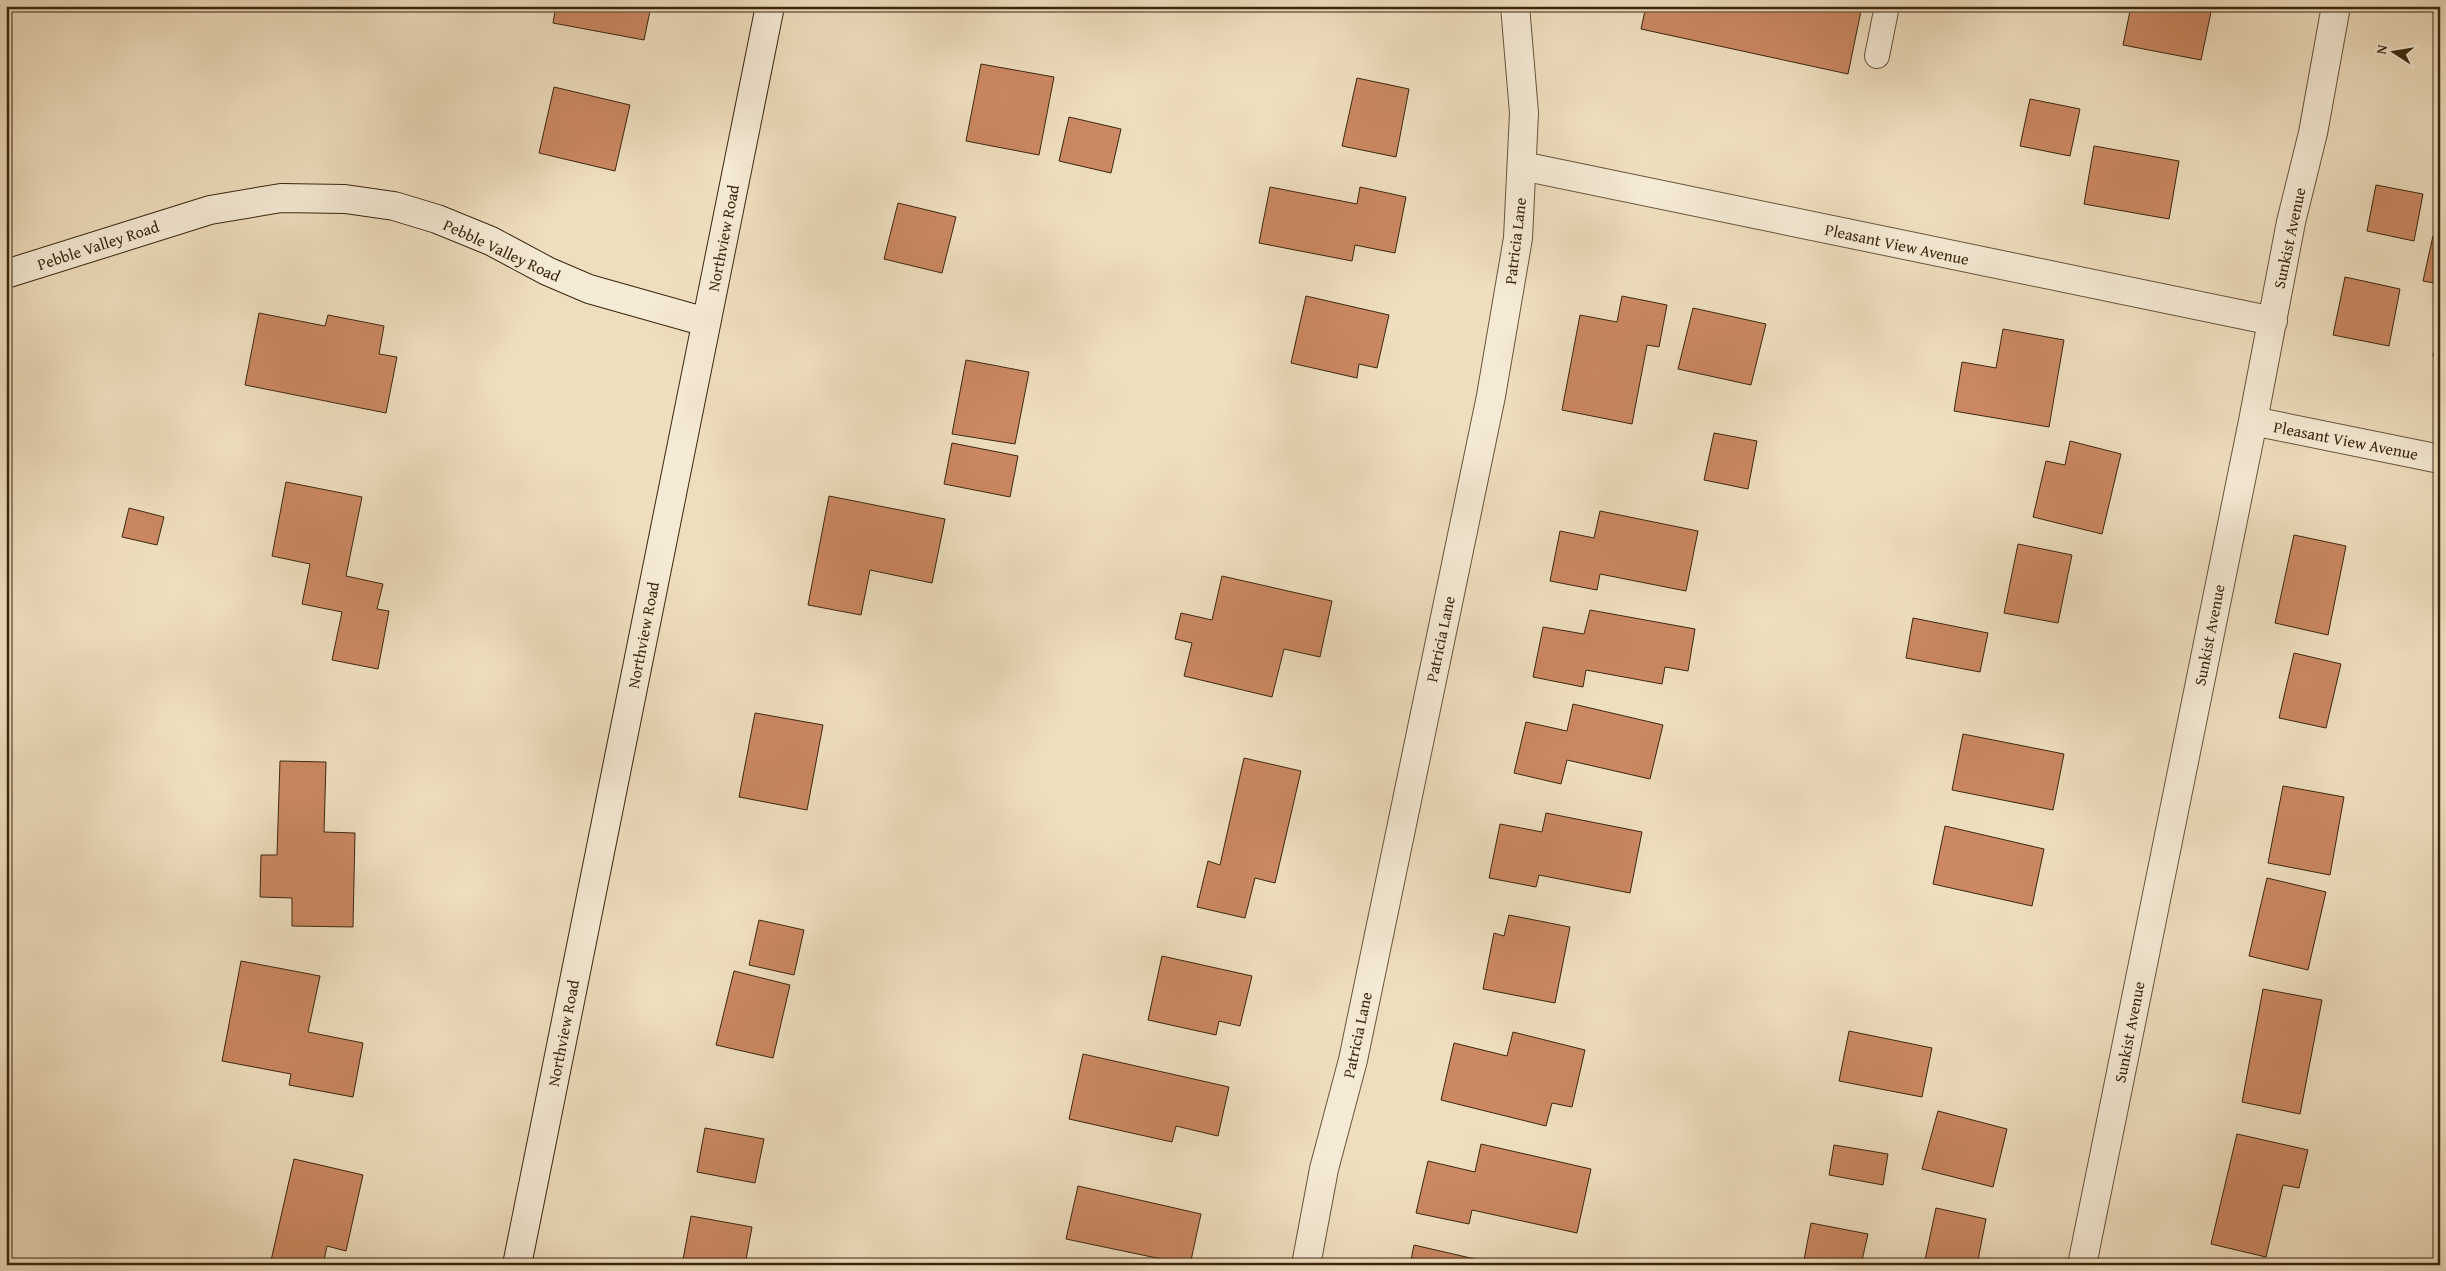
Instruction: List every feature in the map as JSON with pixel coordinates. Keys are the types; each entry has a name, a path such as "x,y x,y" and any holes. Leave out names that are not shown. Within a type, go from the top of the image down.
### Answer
{"street":[{"name":"Northview Road","path":"517,1265 770,6"},
{"name":"Patricia Lane","path":"1306,1265 1324,1170 1355,1050 1491,396 1518,238 1524,113 1514,6"},
{"name":"Sunkist Avenue","path":"2082,1265 2253,422 2291,222 2312,133 2336,6"},
{"name":"Pleasant View Avenue","path":"1522,166 2272,321"},
{"name":"Pebble Valley Road","path":"6,274 210,210 281,198 344,199 394,206 437,219 491,242 589,289 706,322"},
{"name":"Pleasant View Avenue","path":"2253,422 2440,459"}],"lane":[{"path":"1877,56 1887,6"}],"building":[{"path":"556,6 651,6 644,40 553,23"},
{"path":"1646,6 1862,6 1848,74 1641,29"},
{"path":"2131,6 2184,6 2211,12 2201,60 2123,45"},
{"path":"981,64 1054,77 1039,155 966,141"},
{"path":"1357,78 1409,89 1396,157 1342,146"},
{"path":"554,87 630,105 615,171 539,153"},
{"path":"2030,99 2080,109 2070,156 2020,146"},
{"path":"1069,117 1121,129 1111,173 1059,161"},
{"path":"2094,146 2179,161 2169,219 2084,204"},
{"path":"2376,185 2423,194 2414,241 2367,231"},
{"path":"1270,187 1357,204 1360,187 1406,197 1395,253 1355,245 1352,261 1259,243"},
{"path":"898,203 956,217 942,273 884,259"},
{"path":"2433,236 2440,237 2440,284 2423,281"},
{"path":"2345,277 2400,289 2389,346 2333,335"},
{"path":"1306,296 1389,315 1377,368 1359,364 1357,378 1291,363"},
{"path":"1622,296 1667,305 1659,347 1647,345 1632,424 1562,410 1580,315 1617,322"},
{"path":"1693,308 1766,324 1751,385 1678,369"},
{"path":"259,313 325,326 328,315 384,326 379,354 397,357 386,413 245,385"},
{"path":"2440,326 2440,357 2433,356"},
{"path":"2003,329 2064,340 2049,427 1954,411 1962,362 1996,368"},
{"path":"966,360 1029,372 1015,444 952,434"},
{"path":"1714,433 1757,441 1748,489 1704,480"},
{"path":"2070,441 2121,454 2102,534 2033,517 2046,461 2065,465"},
{"path":"952,443 1018,456 1010,497 944,484"},
{"path":"286,482 362,497 346,576 383,584 377,609 389,611 378,669 332,660 342,612 302,604 310,564 272,556"},
{"path":"829,496 945,519 932,583 870,570 861,615 808,605"},
{"path":"129,508 164,517 157,545 122,537"},
{"path":"1600,511 1698,531 1686,591 1600,574 1597,590 1550,581 1560,531 1594,538"},
{"path":"2294,535 2346,546 2328,635 2275,623"},
{"path":"2018,544 2072,555 2058,623 2004,613"},
{"path":"1222,576 1332,601 1320,657 1284,649 1272,697 1184,676 1192,643 1175,639 1181,613 1212,620"},
{"path":"1590,610 1695,629 1688,671 1665,667 1662,684 1586,670 1583,687 1533,677 1543,627 1584,634"},
{"path":"1913,618 1988,633 1980,672 1906,658"},
{"path":"2294,653 2341,664 2326,728 2279,718"},
{"path":"1573,704 1663,725 1650,779 1567,760 1561,784 1514,773 1526,722 1567,731"},
{"path":"755,713 823,725 807,810 739,797"},
{"path":"1963,734 2064,754 2053,810 1952,790"},
{"path":"1244,758 1301,771 1275,883 1255,878 1245,918 1197,907 1208,861 1220,865"},
{"path":"280,761 326,762 324,832 355,833 353,927 292,926 292,898 260,897 261,855 277,855"},
{"path":"2283,786 2344,797 2330,875 2268,863"},
{"path":"1546,813 1642,832 1630,893 1539,875 1536,887 1489,878 1500,824 1542,832"},
{"path":"1945,826 2044,849 2032,906 1933,884"},
{"path":"2267,878 2326,892 2308,970 2249,956"},
{"path":"1509,915 1570,927 1555,1003 1483,989 1494,933 1504,936"},
{"path":"759,920 804,930 794,975 749,965"},
{"path":"1162,956 1252,976 1240,1026 1219,1021 1216,1035 1148,1020"},
{"path":"241,961 320,976 308,1032 363,1043 353,1097 289,1085 291,1074 222,1061"},
{"path":"734,971 790,985 773,1058 716,1045"},
{"path":"2263,989 2322,1000 2300,1114 2242,1102"},
{"path":"1849,1031 1932,1048 1922,1097 1839,1081"},
{"path":"1513,1032 1585,1050 1572,1107 1552,1103 1546,1126 1441,1100 1454,1043 1507,1056"},
{"path":"1083,1054 1229,1087 1218,1136 1176,1126 1172,1142 1069,1119"},
{"path":"1938,1111 2007,1129 1993,1187 1922,1169"},
{"path":"705,1128 764,1139 755,1183 697,1172"},
{"path":"2237,1134 2308,1150 2299,1188 2283,1185 2266,1257 2211,1244"},
{"path":"1481,1144 1591,1169 1577,1233 1472,1210 1469,1224 1416,1213 1428,1161 1475,1172"},
{"path":"1834,1145 1888,1154 1883,1185 1829,1175"},
{"path":"294,1159 363,1175 346,1251 327,1246 323,1265 270,1265"},
{"path":"1078,1186 1201,1214 1190,1265 1066,1239"},
{"path":"1936,1208 1986,1219 1977,1265 1924,1265"},
{"path":"691,1216 752,1227 745,1265 682,1265"},
{"path":"1811,1223 1868,1234 1861,1265 1803,1265"},
{"path":"1414,1245 1501,1265 1410,1265"}]}
